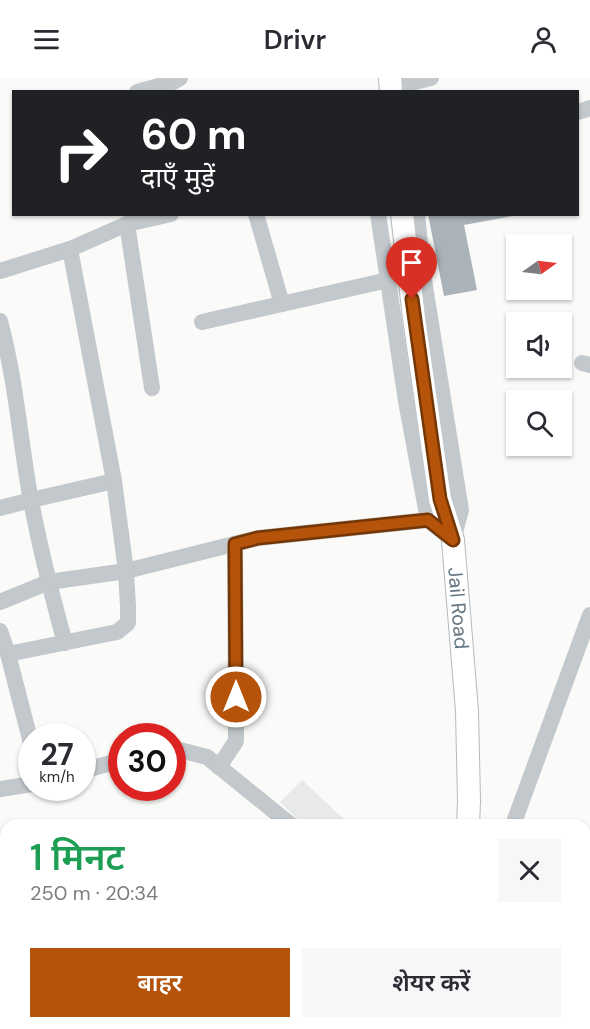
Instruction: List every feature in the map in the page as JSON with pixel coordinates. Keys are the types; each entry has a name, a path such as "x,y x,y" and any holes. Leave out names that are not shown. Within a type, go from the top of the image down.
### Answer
{"street":[{"path":"144,90 180,78"},
{"path":"398,85 431,78"},
{"path":"0,271 70,249 136,220 159,216"},
{"path":"257,216 282,304"},
{"path":"378,216 406,401 428,520 453,540 461,510 423,274 417,216"},
{"name":"Jail Road","path":"402,216 414,318 440,499 453,540 467,711 468,819"},
{"path":"136,220 152,388"},
{"path":"8,654 117,632 128,623 126,571 114,482 70,249"},
{"path":"202,322 388,280"},
{"path":"0,321 15,390 31,500 65,643"},
{"path":"0,508 114,482"},
{"path":"0,602 49,582 126,571 258,538 428,520"},
{"path":"219,767 236,741 235,544"},
{"path":"515,819 590,615"},
{"path":"0,631 26,723"},
{"path":"186,752 207,757 284,819"},
{"path":"0,789 18,786"}],"shaded area":[{"path":"302,780 344,819 297,819 280,802"}],"building":[{"path":"428,216 512,216 464,225 477,290 444,296"}],"route":[{"path":"236,697 235,544 258,538 428,520 453,540 440,499 412,299"}]}
